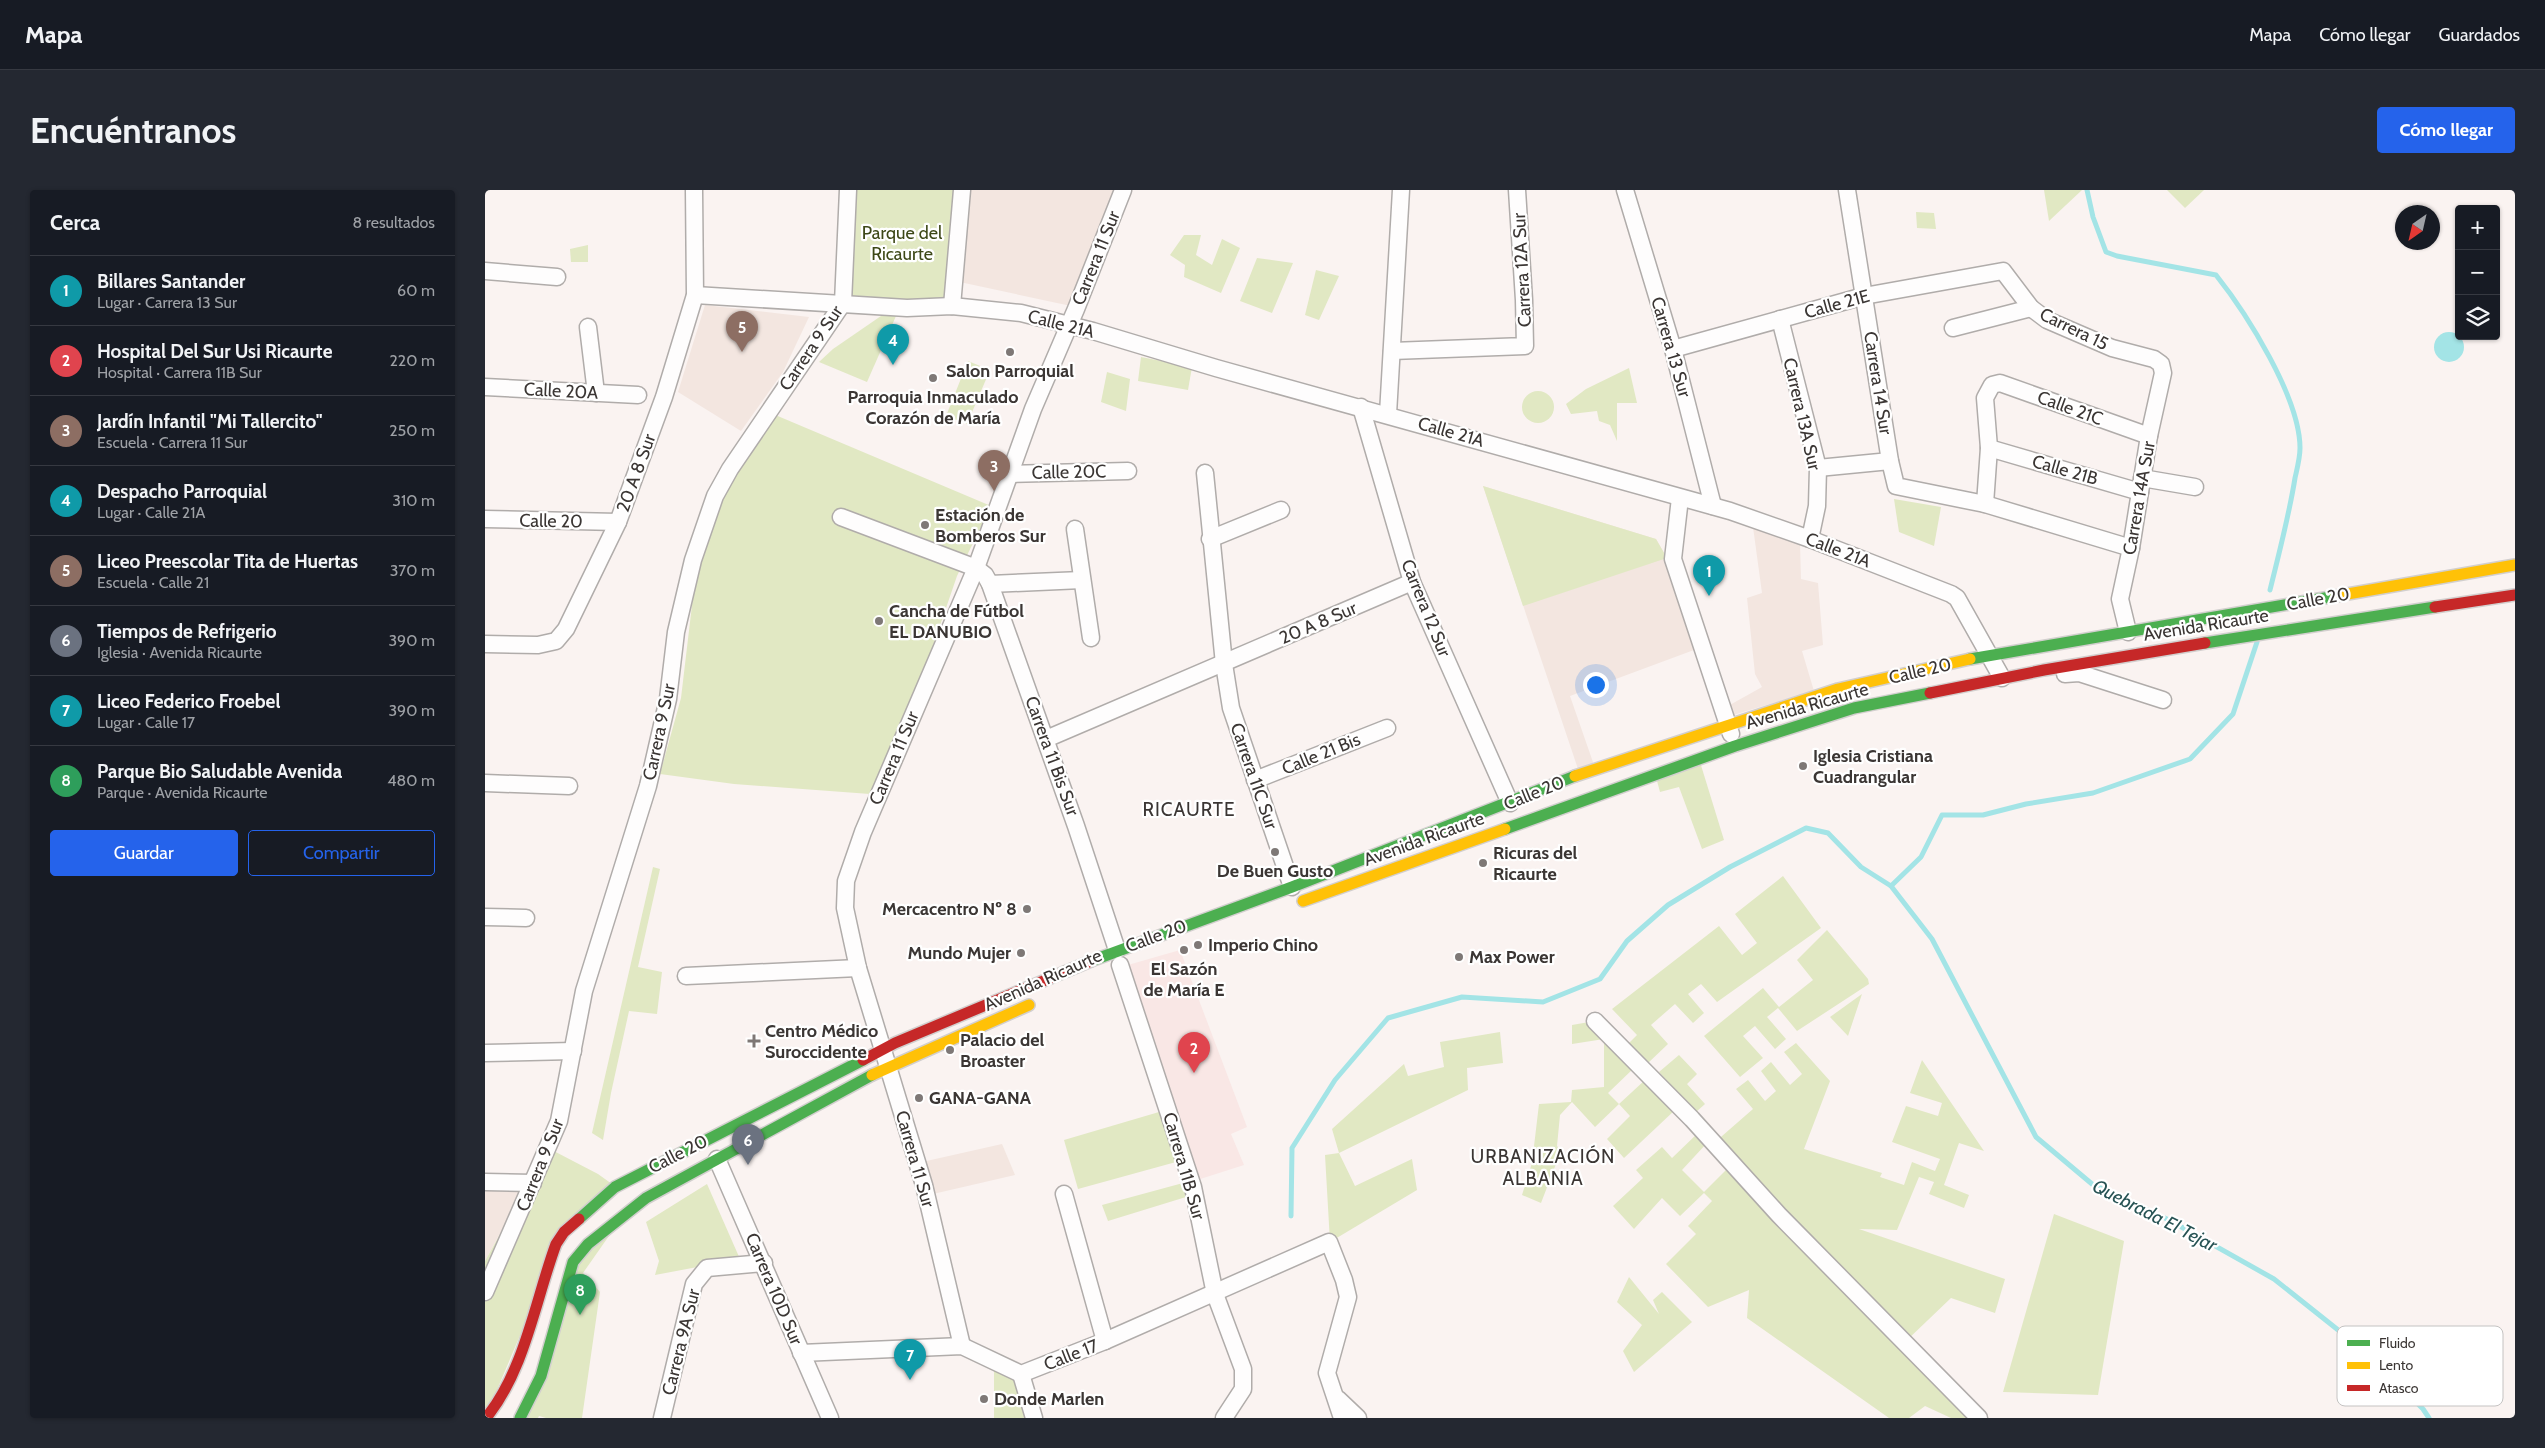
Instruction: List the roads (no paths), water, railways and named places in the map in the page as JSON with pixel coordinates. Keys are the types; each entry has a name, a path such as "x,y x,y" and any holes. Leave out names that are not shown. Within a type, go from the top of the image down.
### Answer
{"main road":[{"name":"Calle 20","path":"486,1418 499,1402 517,1364 543,1279 556,1244 564,1232 622,1183 881,1048 1119,961 1292,887 1587,771 1838,689 1990,655 2515,565"},
{"name":"Avenida Ricaurte","path":"1289,906 1735,746 1854,708 2044,670 2391,612 2515,595"},
{"name":"Avenida Ricaurte","path":"520,1418 541,1376 573,1262 582,1249 639,1203 887,1067 1043,999"}],"street":[{"name":"20 A 8 Sur","path":"485,644 538,645 556,641 566,629 618,522 664,397 695,295 694,190"},
{"name":"Carrera 9 Sur","path":"485,1292 559,1121 591,965 648,786 668,699 677,632 693,560 715,496 729,469 843,303 848,190"},
{"path":"952,306 962,190"},
{"name":"Carrera 11 Sur","path":"962,1346 924,1185 858,968 845,908 846,881 851,862 976,568 1010,474 1123,190"},
{"path":"1389,414 1401,190"},
{"name":"Carrera 12A Sur","path":"1392,351 1523,348 1526,344 1525,300 1517,190"},
{"name":"Carrera 13 Sur","path":"1625,190 1673,349 1713,506"},
{"name":"Carrera 14 Sur","path":"1847,190 1890,461 1896,486 1985,504"},
{"path":"485,271 557,277"},
{"name":"Calle 21E","path":"1673,349 1864,296 2003,271"},
{"name":"Carrera 15","path":"2003,271 2031,308 2047,320 2112,348 2154,359 2161,364"},
{"name":"Calle 21A","path":"695,295 907,308 952,306 1021,314 1068,325 1389,414 1713,506 1810,539 1951,594 1957,598 2002,678"},
{"path":"1953,328 2031,308"},
{"name":"Carrera 13A Sur","path":"1780,319 1818,468 1817,506 1810,539"},
{"path":"589,327 596,393"},
{"name":"Carrera 14A Sur","path":"2128,632 2120,599 2131,548 2149,436 2163,373 2161,364"},
{"name":"Calle 21C","path":"1989,448 1985,398 1991,385 2000,382 2149,436"},
{"name":"Calle 20A","path":"485,387 638,395"},
{"name":"Carrera 12 Sur","path":"1361,407 1412,582 1509,803"},
{"path":"1989,448 1985,504 2131,548"},
{"name":"Calle 21B","path":"1989,448 2141,485 2195,487"},
{"path":"1818,468 1890,461"},
{"name":"Calle 20C","path":"1010,474 1128,471"},
{"path":"1205,473 1210,540 1224,664"},
{"path":"1680,498 1673,559 1735,746"},
{"path":"1210,540 1281,510"},
{"path":"841,517 976,568"},
{"name":"Calle 20","path":"485,519 618,522"},
{"path":"1075,529 1091,638"},
{"name":"Carrera 11 Bis Sur","path":"976,568 985,575 990,584 1046,739 1119,961"},
{"path":"990,584 1082,580"},
{"name":"20 A 8 Sur","path":"1046,739 1412,582"},
{"name":"Carrera 11C Sur","path":"1224,664 1231,708 1292,887"},
{"path":"2044,670 2051,674 2079,673 2163,700"},
{"name":"Calle 21 Bis","path":"1255,780 1387,728"},
{"path":"485,783 569,786"},
{"path":"485,917 526,918"},
{"name":"Carrera 11B Sur","path":"1119,961 1193,1187 1215,1294 1243,1369 1243,1388 1224,1418"},
{"path":"686,976 858,968"},
{"path":"1595,1021 1692,1120 1779,1215 1979,1418"},
{"path":"485,1053 573,1051"},
{"name":"Carrera 10D Sur","path":"717,1159 830,1418"},
{"path":"485,1182 533,1183"},
{"path":"1064,1194 1105,1341"},
{"name":"Calle 17","path":"801,1353 962,1346 1021,1374 1105,1341 1215,1294 1329,1242 1344,1280 1347,1297 1327,1373 1335,1396"},
{"name":"Carrera 9A Sur","path":"662,1418 694,1284 707,1268 764,1263"},
{"path":"1021,1374 1034,1418"},
{"path":"1335,1396 1342,1418"},
{"path":"1335,1396 1357,1418"}],"water":[{"path":"2443,333 2455,333 2455,340 2463,341 2463,353 2455,361 2443,361 2435,353 2435,341"}],"waterway":[{"path":"2087,190 2093,217 2106,252 2117,256 2216,275 2242,311 2270,357 2282,382 2298,428 2300,452 2287,520 2270,590"},
{"path":"1291,1216 1292,1148 1335,1080 1388,1018 1462,997 1543,1002 1600,979 1627,941 1668,905 1730,867 1806,828 1828,833 1861,867 1891,886 1921,857 1942,815 1983,815 2026,804 2093,793 2190,759 2233,714 2257,642"},
{"name":"Quebrada El Tejar","path":"1891,886 1932,939 2036,1137 2092,1184 2169,1220 2274,1279 2337,1329"},
{"name":"Quebrada El Tejar","path":"2420,1406 2429,1418"}],"place":[{"name":"Liceo Preescolar Tita de Huertas","path":"742,352"},
{"name":"Salon Parroquial","path":"1010,352"},
{"name":"Despacho Parroquial","path":"893,365"},
{"name":"Parroquia Inmaculado Corazón de María","path":"933,378"},
{"name":"Jardín Infantil \"Mi Tallercito\"","path":"994,491"},
{"name":"Estación de Bomberos Sur","path":"925,525"},
{"name":"Billares Santander","path":"1709,596"},
{"name":"Cancha de Fútbol EL DANUBIO","path":"879,621"},
{"name":"Iglesia Cristiana Cuadrangular","path":"1803,766"},
{"name":"De Buen Gusto","path":"1275,852"},
{"name":"Ricuras del Ricaurte","path":"1483,863"},
{"name":"Mercacentro Nº 8","path":"1027,909"},
{"name":"Imperio Chino","path":"1198,945"},
{"name":"El Sazón de María E","path":"1184,950"},
{"name":"Mundo Mujer","path":"1021,953"},
{"name":"Max Power","path":"1459,957"},
{"name":"Centro Médico Suroccidente","path":"754,1041"},
{"name":"Palacio del Broaster","path":"950,1050"},
{"name":"Hospital Del Sur Usi Ricaurte","path":"1194,1073"},
{"name":"GANA-GANA","path":"919,1098"},
{"name":"Tiempos de Refrigerio","path":"748,1165"},
{"name":"Parque Bio Saludable Avenida","path":"580,1315"},
{"name":"Liceo Federico Froebel","path":"910,1380"},
{"name":"Donde Marlen","path":"984,1399"}],"district":[{"name":"RICAURTE","path":"1189,809"},
{"name":"URBANIZACIÓN ALBANIA","path":"1543,1167"}],"park label":[{"name":"Parque del Ricaurte","path":"902,243"}]}
